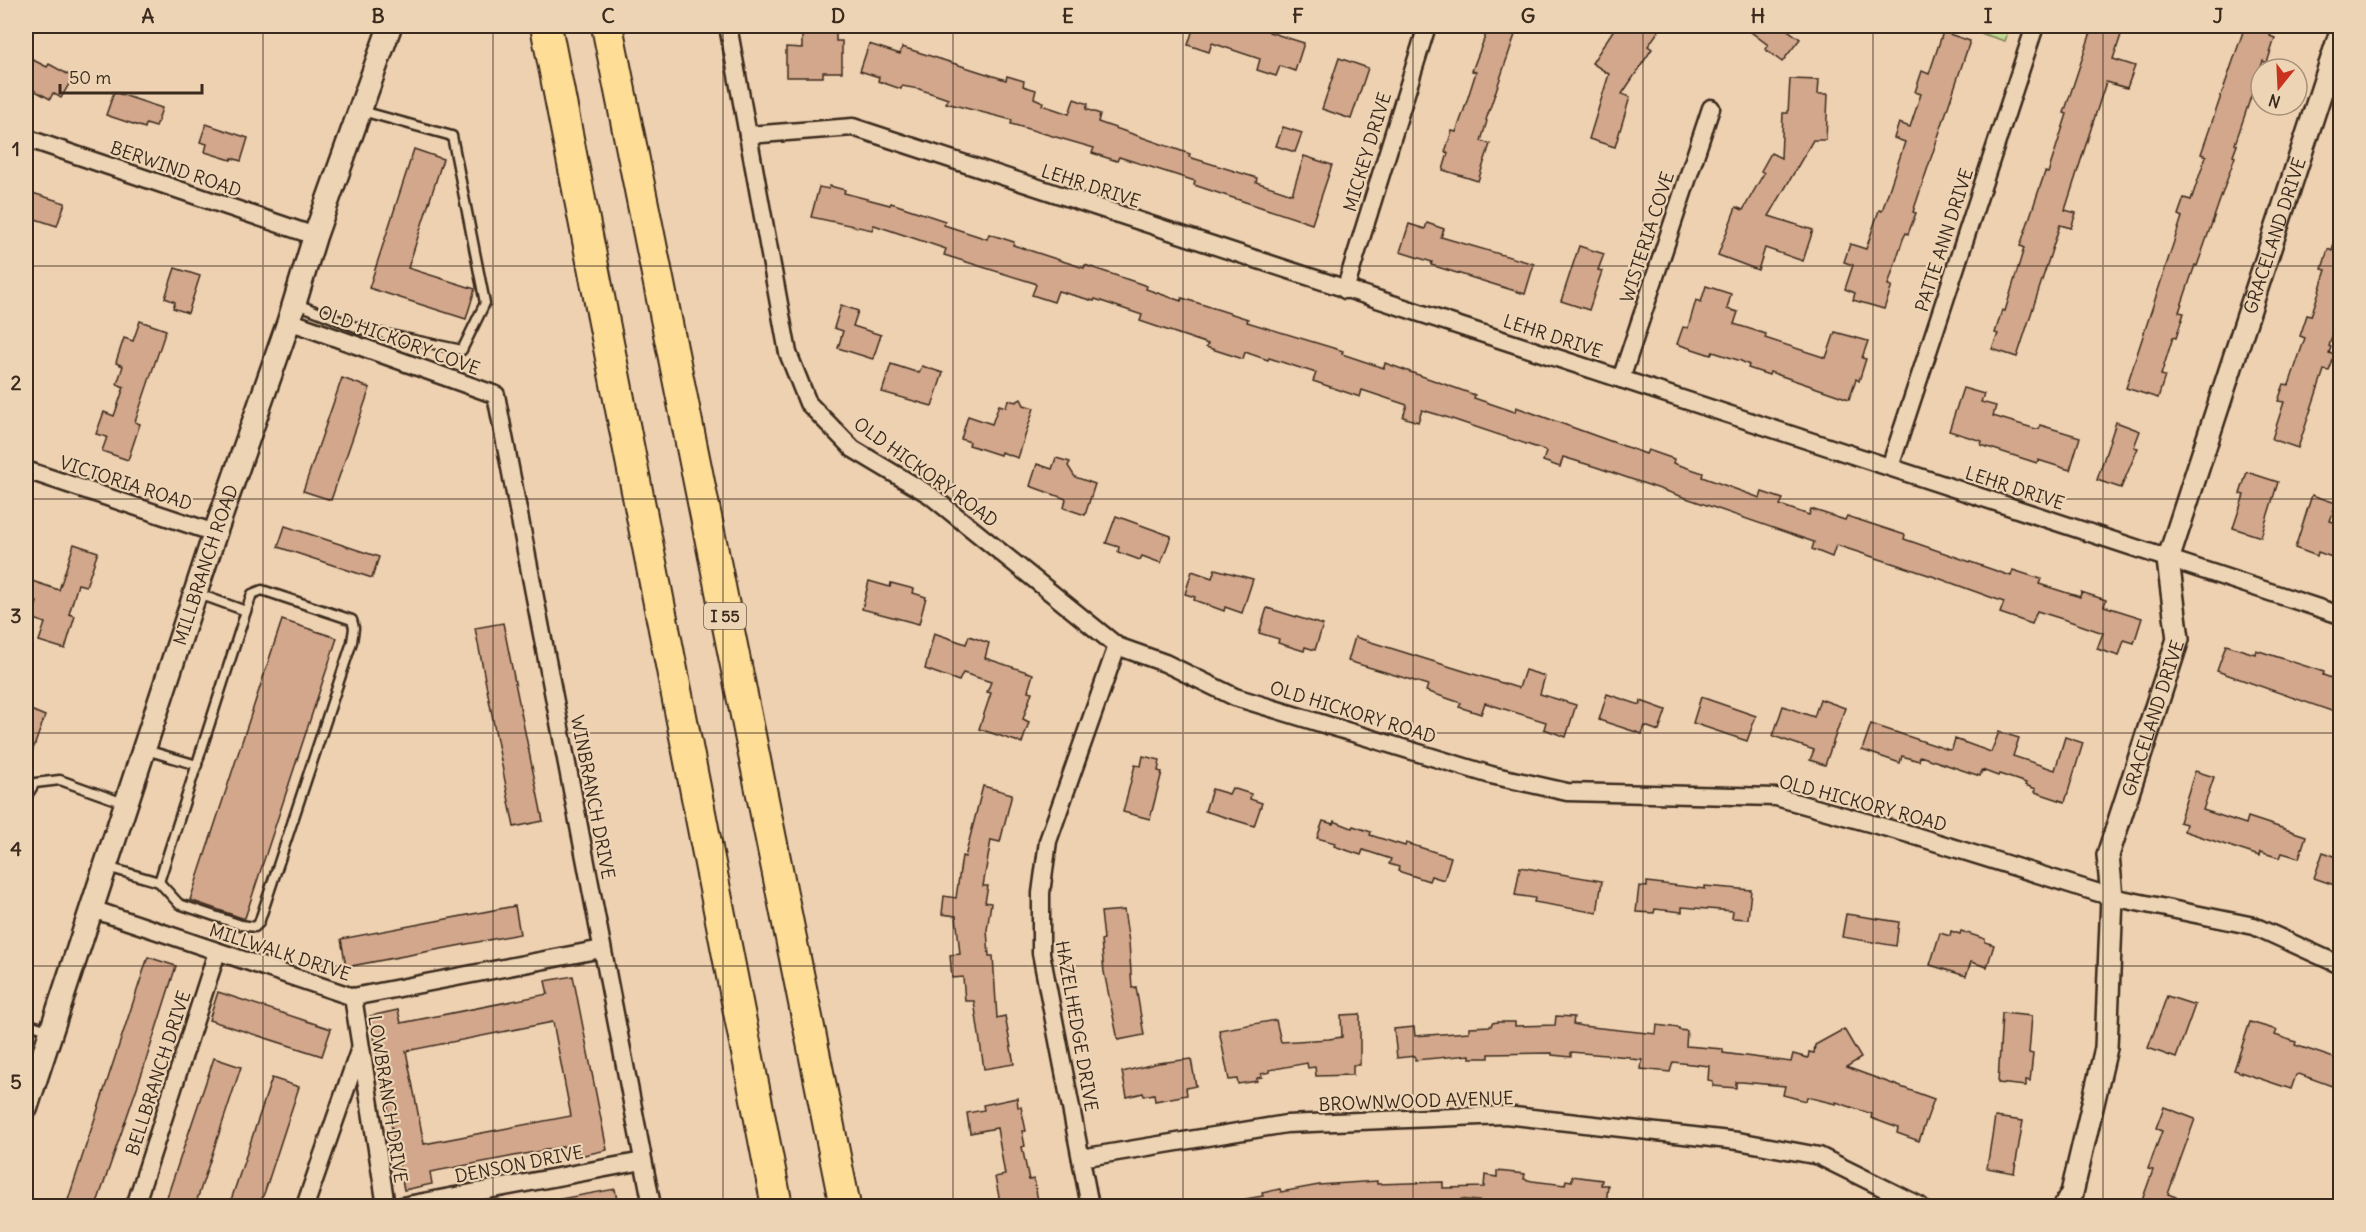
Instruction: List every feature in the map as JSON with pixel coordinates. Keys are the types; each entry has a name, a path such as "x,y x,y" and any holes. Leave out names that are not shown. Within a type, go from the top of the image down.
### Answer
{"highway":[{"path":"546,26 777,1206"},
{"name":"I 55","path":"607,26 845,1206"}],"main road":[{"name":"MILLBRANCH ROAD","path":"26,1108 215,533 292,312 315,236 390,26"}],"street":[{"name":"OLD HICKORY ROAD","path":"728,26 788,353 808,403 854,448 930,495 1118,646 1165,663 1235,697 1491,775 1567,792 1776,797 1909,834 2112,897 2254,926 2340,965"},
{"name":"MICKEY DRIVE","path":"1345,290 1427,26"},
{"name":"PATTE ANN DRIVE","path":"1890,467 2035,26"},
{"name":"GRACELAND DRIVE","path":"2065,1206 2072,1193 2106,1048 2112,897 2108,855 2178,639 2168,560 2340,34"},
{"name":"WISTERIA COVE","path":"1621,379 1711,108"},
{"name":"LEHR DRIVE","path":"748,135 853,127 2340,615"},
{"name":"BERWIND ROAD","path":"26,138 315,236"},
{"name":"OLD HICKORY COVE","path":"292,312 496,395"},
{"name":"WINBRANCH DRIVE","path":"496,395 652,1206"},
{"name":"VICTORIA ROAD","path":"26,471 215,533"},
{"name":"HAZELHEDGE DRIVE","path":"1090,1206 1041,953 1041,893 1048,841 1118,646"},
{"name":"MILLWALK DRIVE","path":"92,909 353,997 602,949"},
{"name":"BELLBRANCH DRIVE","path":"135,1206 217,952"},
{"name":"LOWBRANCH DRIVE","path":"353,997 386,1206"},
{"path":"305,1206 360,1048"},
{"name":"BROWNWOOD AVENUE","path":"1081,1158 1286,1124 1505,1115 1738,1141 1819,1156 1920,1206"},
{"name":"DENSON DRIVE","path":"402,1206 643,1161"}],"lane":[{"path":"292,312 462,350 485,303 452,136 359,110"},
{"path":"106,866 159,882 179,904 241,925 255,927 259,923 352,642 354,628 352,620 262,590 252,594 159,882"},
{"path":"195,593 246,611"},
{"path":"144,749 197,765"},
{"path":"26,797 35,783 60,780 126,804"},
{"path":"26,1023 51,1031"}],"green space":[{"path":"1958,26 2010,26 2005,41"}],"building":[{"path":"1194,26 1271,26 1269,32 1304,43 1295,71 1280,66 1276,76 1257,70 1260,59 1212,43 1209,52 1188,45"},
{"path":"1489,26 1518,26 1486,120 1481,141 1490,144 1478,181 1443,170 1448,153 1445,152 1452,131 1456,132 1463,113 1476,72 1472,71"},
{"path":"1616,26 1662,26 1648,46 1652,49 1622,94 1630,97 1615,147 1589,139 1609,74 1592,63"},
{"path":"1743,26 1782,26 1800,39 1782,62 1765,49 1768,45"},
{"path":"2093,26 2102,26 2122,32 2113,59 2135,66 2127,88 2106,82 2065,210 2076,213 2071,228 2060,225 2017,357 1992,349 1998,334 1995,333 2002,310 2005,311 2024,248 2020,246 2045,172 2048,173 2067,114 2064,113"},
{"path":"2245,26 2274,26 2270,36 2275,38 2269,57 2249,57 2249,102 2235,144 2237,145 2233,156 2235,157 2179,312 2184,313 2176,338 2173,337 2161,375 2165,376 2158,398 2126,388 2182,217 2178,215 2184,198 2191,200 2206,156 2201,154"},
{"path":"802,29 836,31 836,41 842,41 842,72 823,72 823,77 786,77 786,47 802,48"},
{"path":"1943,32 1970,41 1913,212 1916,213 1908,234 1906,233 1903,239 1888,285 1892,286 1884,309 1853,300 1855,293 1845,289 1853,265 1844,262 1850,244 1866,249 1879,210 1882,211 1905,142 1894,138 1899,123 1910,127 1921,94 1915,92 1922,71 1929,74"},
{"path":"869,44 900,54 902,47 1006,80 1007,76 1024,81 1023,86 1036,90 1034,98 1043,102 1042,105 1069,114 1074,99 1088,104 1086,109 1100,114 1098,122 1190,154 1189,157 1257,178 1256,182 1292,194 1304,156 1332,165 1312,224 1194,185 1195,181 1119,157 1117,161 1092,153 1094,148 1011,124 1012,120 946,103 948,99 919,89 902,86 901,89 878,81 879,77 860,71"},
{"path":"1339,58 1368,68 1351,119 1322,109"},
{"path":"31,59 47,67 49,64 73,77 61,98 53,93 50,99 26,86 26,69"},
{"path":"1790,79 1819,80 1818,94 1828,94 1826,140 1813,140 1769,216 1813,230 1803,261 1765,248 1758,270 1718,255 1736,207 1743,210 1764,173 1761,171 1771,153 1781,158 1783,113 1788,113"},
{"path":"114,92 162,108 156,127 146,124 145,128 106,115"},
{"path":"206,124 248,138 241,161 205,152 207,144 200,142"},
{"path":"1283,127 1302,133 1295,152 1276,146"},
{"path":"414,149 443,159 408,268 475,289 466,319 369,288"},
{"path":"830,186 845,190 844,193 890,205 891,203 945,221 944,225 987,239 989,234 1014,242 1013,245 1084,268 1085,265 1147,286 1146,289 1248,319 1247,322 1343,351 1342,354 1384,368 1385,363 1515,412 1516,407 1646,454 1648,450 1674,459 1673,463 1703,473 1702,477 1760,498 1762,492 1783,499 1780,505 1809,515 1811,509 1845,520 1847,516 1905,535 1904,539 2011,576 2013,570 2041,579 2039,584 2080,597 2081,592 2106,600 2104,606 2142,618 2134,643 2124,640 2119,656 2097,649 2103,633 2072,622 2037,611 2032,624 2000,613 2004,602 1935,577 1836,545 1832,557 1812,549 1814,542 1596,467 1563,457 1560,467 1543,461 1546,452 1544,450 1446,417 1422,410 1418,422 1403,417 1407,405 1362,390 1360,397 1313,381 1316,373 1269,358 1268,360 1245,352 1243,359 1206,347 1208,344 1140,321 1142,315 1095,299 1094,301 1058,291 1054,302 1032,295 1036,285 1034,283 944,255 946,249 874,225 872,230 811,217 819,187 829,189"},
{"path":"26,191 65,203 57,226 26,216"},
{"path":"1427,223 1444,229 1441,237 1534,264 1525,294 1431,265 1432,262 1400,252 1409,224 1425,229"},
{"path":"2337,234 2340,235 2340,312 2329,346 2331,347 2329,353 2335,355 2329,371 2324,370 2298,448 2272,439 2284,402 2278,401 2284,384 2289,385 2305,338 2300,336 2307,315 2311,316 2326,270 2322,269 2328,249 2332,251"},
{"path":"1579,246 1604,254 1598,270 1602,271 1589,310 1561,301"},
{"path":"175,268 200,276 188,313 173,308 175,302 165,298"},
{"path":"1706,286 1731,294 1727,309 1738,312 1734,324 1766,334 1765,338 1826,358 1835,332 1868,341 1862,358 1866,359 1859,381 1856,379 1849,399 1770,372 1769,375 1748,368 1749,365 1741,361 1713,352 1711,355 1677,344 1683,327 1688,328 1696,300 1701,302"},
{"path":"841,305 858,311 853,326 881,335 873,359 838,348 843,331 834,328"},
{"path":"140,321 166,330 135,422 140,424 128,460 102,451 107,437 96,434 104,412 114,416 124,387 117,384 123,366 116,363 117,359 124,338 133,341"},
{"path":"891,364 919,373 922,366 943,373 932,406 882,392"},
{"path":"342,378 370,388 331,500 303,491"},
{"path":"1963,388 1984,394 1981,402 1996,406 1993,416 2036,429 2039,429 2040,425 2080,437 2070,470 2038,460 2037,463 1981,445 1982,441 1949,431"},
{"path":"1021,399 1024,405 1034,408 1018,458 969,445 970,442 961,439 968,416 992,424 999,405 1006,407 1008,400 1016,402"},
{"path":"2116,422 2140,431 2134,447 2138,448 2121,488 2097,480"},
{"path":"1056,458 1070,462 1068,466 1075,477 1095,484 1085,515 1064,508 1066,499 1030,486 1037,464 1052,469"},
{"path":"2247,472 2278,482 2261,537 2233,528 2244,495 2240,494"},
{"path":"2312,495 2336,503 2330,521 2340,524 2340,560 2318,552 2317,556 2295,548"},
{"path":"1116,516 1171,536 1161,563 1142,556 1140,560 1118,552 1119,547 1106,543"},
{"path":"285,526 379,557 372,578 278,547"},
{"path":"74,544 98,552 86,586 78,584 69,614 75,616 65,649 39,641 45,623 32,618 37,602 26,599 26,591 29,580 59,590"},
{"path":"1215,569 1253,579 1242,613 1225,607 1224,611 1194,600 1195,597 1185,594 1192,571 1212,578"},
{"path":"869,581 890,587 891,583 914,589 913,593 926,597 919,624 862,609"},
{"path":"1267,608 1323,625 1315,650 1305,647 1304,651 1278,643 1279,639 1259,633"},
{"path":"282,620 337,638 245,918 242,918 190,900"},
{"path":"503,623 543,821 514,827 475,628"},
{"path":"934,633 966,644 969,636 989,643 985,658 1033,674 1028,691 1032,692 1023,719 1029,722 1022,743 979,729 991,693 987,692 991,682 963,673 959,681 925,669"},
{"path":"1355,637 1519,688 1525,670 1545,676 1540,694 1576,705 1566,737 1544,729 1546,722 1485,703 1481,714 1459,707 1461,703 1426,691 1428,685 1348,661"},
{"path":"2226,645 2255,654 2256,650 2324,672 2323,675 2340,681 2340,714 2217,671"},
{"path":"1607,694 1640,705 1641,701 1666,710 1659,731 1645,726 1642,734 1599,720"},
{"path":"1701,697 1756,716 1747,741 1693,723"},
{"path":"1820,699 1845,708 1825,765 1810,760 1814,750 1773,736 1783,706 1814,717"},
{"path":"26,708 45,716 27,766 26,766"},
{"path":"1871,724 1949,750 1952,749 1955,739 1991,752 1999,732 2019,738 2013,756 2055,770 2065,737 2083,743 2065,802 2035,792 2036,789 2025,785 2026,783 1999,774 1998,776 1982,770 1980,776 1920,756 1919,761 1902,756 1900,763 1862,750"},
{"path":"1143,756 1160,760 1158,771 1162,772 1150,819 1123,812 1135,765 1141,766"},
{"path":"2195,771 2214,777 2203,810 2246,824 2248,817 2306,836 2299,858 2282,853 2280,858 2260,852 2259,856 2184,831 2186,824 2179,822"},
{"path":"983,786 1012,794 1000,842 991,840 983,886 988,886 985,902 991,903 987,930 989,956 993,956 997,1018 1005,1016 1014,1064 984,1069 974,1001 965,1001 963,977 952,978 950,955 960,954 956,916 942,914 944,896 956,898 962,856 965,857"},
{"path":"1232,788 1251,794 1250,799 1262,803 1254,826 1205,811 1212,789 1229,794"},
{"path":"1323,821 1333,824 1334,821 1352,828 1353,826 1371,832 1370,835 1451,857 1444,880 1431,876 1429,881 1398,871 1399,867 1389,864 1391,859 1363,850 1361,855 1334,846 1335,843 1317,838"},
{"path":"2323,852 2340,858 2340,887 2314,878"},
{"path":"1520,867 1602,881 1597,913 1534,902 1535,898 1515,895"},
{"path":"1647,882 1705,889 1705,886 1751,890 1748,919 1732,918 1733,911 1682,907 1682,912 1655,909 1654,913 1636,912 1639,886 1647,887"},
{"path":"515,906 520,934 346,967 341,939"},
{"path":"1124,910 1132,988 1136,987 1144,1035 1118,1040 1104,972 1101,912"},
{"path":"1846,914 1899,922 1896,946 1842,937"},
{"path":"1951,931 1960,934 1961,931 1985,939 1985,942 1994,945 1987,967 1971,962 1966,976 1930,965 1940,933 1950,936"},
{"path":"148,957 176,966 143,1070 96,1206 66,1206"},
{"path":"573,976 607,1150 579,1156 577,1144 430,1172 432,1184 404,1190 370,1016 398,1010 401,1023 548,994 545,981","holes":["553,1022 571,1116 424,1144 406,1051"]},
{"path":"218,992 331,1029 322,1056 209,1020"},
{"path":"2167,996 2195,1005 2176,1058 2148,1048"},
{"path":"2002,1013 2032,1016 2029,1053 2033,1054 2030,1081 2026,1080 2026,1086 1998,1083"},
{"path":"1360,1014 1360,1065 1353,1065 1353,1075 1316,1076 1315,1067 1308,1068 1307,1063 1269,1070 1270,1072 1261,1074 1262,1077 1257,1078 1257,1081 1238,1084 1237,1079 1229,1080 1219,1030 1276,1020 1281,1042 1329,1039 1342,1037 1341,1015"},
{"path":"1556,1016 1574,1017 1573,1024 1582,1026 1656,1034 1657,1025 1679,1028 1679,1030 1687,1031 1686,1046 1723,1049 1723,1053 1791,1062 1793,1054 1808,1058 1809,1052 1814,1053 1815,1045 1844,1029 1861,1058 1846,1067 1934,1099 1919,1141 1897,1133 1898,1128 1871,1118 1872,1114 1836,1102 1836,1104 1807,1097 1806,1101 1783,1095 1785,1086 1736,1082 1736,1088 1713,1086 1713,1081 1708,1080 1709,1066 1673,1062 1670,1072 1641,1069 1642,1060 1630,1059 1630,1057 1571,1052 1571,1057 1552,1055 1552,1053 1489,1054 1489,1058 1470,1058 1470,1055 1415,1060 1415,1056 1397,1058 1394,1029 1414,1027 1415,1036 1469,1032 1469,1027 1491,1026 1492,1023 1498,1022 1515,1022 1515,1026 1555,1025"},
{"path":"2250,1022 2277,1030 2275,1035 2296,1042 2295,1045 2340,1060 2340,1089 2299,1074 2296,1075 2291,1089 2234,1070"},
{"path":"214,1058 241,1067 195,1206 164,1206"},
{"path":"1191,1059 1196,1086 1186,1088 1187,1095 1155,1101 1154,1094 1144,1096 1143,1093 1127,1097 1122,1072 1158,1063"},
{"path":"272,1078 299,1087 265,1191 259,1206 229,1206"},
{"path":"1017,1098 1026,1131 1022,1131 1025,1146 1022,1147 1029,1180 1034,1179 1039,1206 1008,1206 1007,1201 1000,1202 995,1177 1005,1175 997,1128 970,1133 967,1113 984,1110 983,1105"},
{"path":"2164,1107 2195,1119 2168,1194 2196,1206 2140,1206 2153,1170 2148,1169 2162,1131 2156,1128"},
{"path":"1995,1117 2023,1121 2014,1173 1987,1168"},
{"path":"1497,1171 1525,1174 1524,1179 1532,1181 1565,1185 1566,1180 1572,1181 1572,1176 1602,1180 1601,1185 1608,1185 1606,1206 1519,1206 1461,1199 1461,1206 1246,1206 1245,1199 1263,1196 1262,1193 1280,1189 1281,1192 1319,1185 1377,1181 1377,1184 1443,1182 1443,1188 1484,1187 1485,1175 1497,1177"},
{"path":"615,1189 618,1206 561,1206 560,1199"}]}
